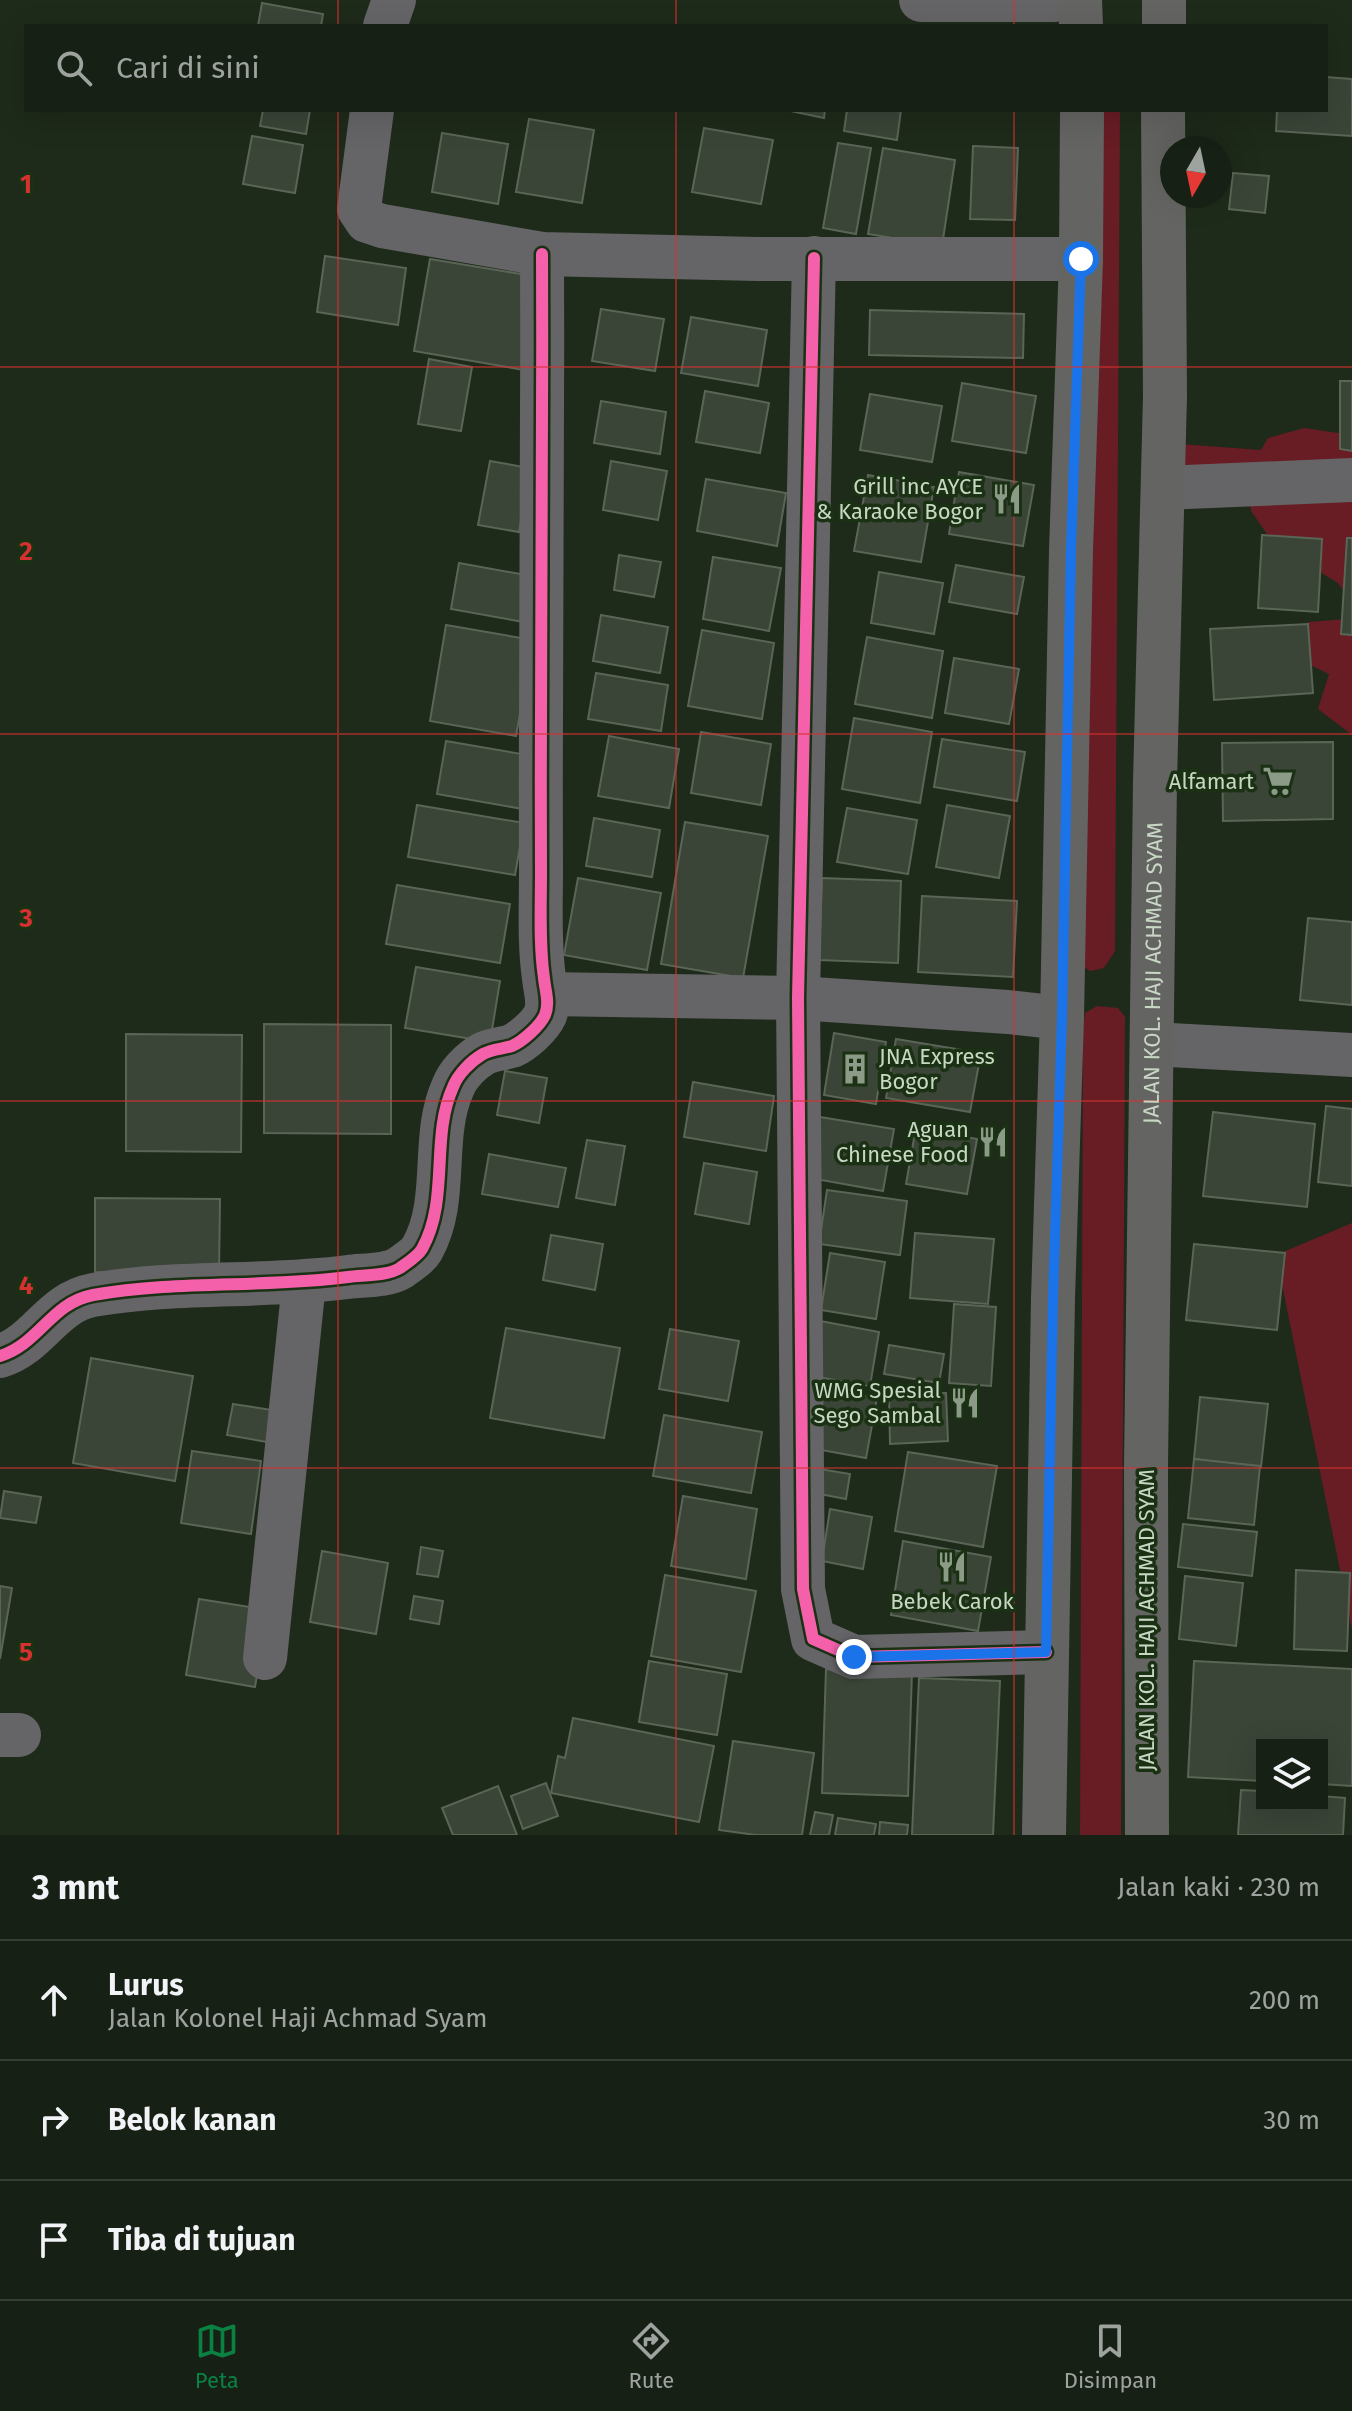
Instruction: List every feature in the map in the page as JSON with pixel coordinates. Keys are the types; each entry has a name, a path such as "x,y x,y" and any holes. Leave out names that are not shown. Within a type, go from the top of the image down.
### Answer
{"main road":[{"path":"1080,0 1081,24"},
{"path":"1164,0 1164,24"},
{"path":"1044,1835 1052,1313 1081,259 1082,112"},
{"name":"JALAN KOL. HAJI ACHMAD SYAM","path":"1147,1835 1146,1466 1155,782 1165,396 1163,112"}],"street":[{"path":"386,24 394,0"},
{"path":"921,0 1055,0"},
{"path":"372,112 359,209 367,221 398,229 542,254 1081,259"},
{"path":"0,1356 14,1352 60,1309 87,1296 204,1285 304,1283 395,1271 421,1252 437,1208 441,1134 453,1087 463,1071 484,1053 514,1045 545,1014 547,994 541,907 542,254"},
{"path":"814,258 798,998 803,1589 813,1639 854,1657 1046,1652"},
{"path":"1163,488 1352,480"},
{"path":"547,994 798,998 1062,1018"},
{"path":"1152,1044 1352,1055"},
{"path":"265,1658 304,1283"}],"shaded area":[{"path":"1097,112 1120,112 1115,951 1104,968 1090,971 1077,963"},
{"path":"1304,428 1352,435 1352,603 1338,583 1274,544 1251,511 1250,486 1179,485 1180,444 1261,450 1268,438"},
{"path":"1347,619 1352,622 1352,735 1318,709 1329,674 1308,664 1308,622"},
{"path":"1097,1006 1118,1008 1125,1017 1121,1835 1080,1835 1083,1031 1085,1013"},
{"path":"1352,1223 1352,1629 1276,1255"}],"building":[{"path":"262,3 323,14 321,24 258,24"},
{"path":"1328,77 1352,79 1352,136 1276,131 1277,112 1328,112"},
{"path":"263,112 310,112 306,134 260,126"},
{"path":"796,112 825,112 824,118"},
{"path":"847,112 901,112 897,140 844,131"},
{"path":"529,119 594,130 582,203 516,192"},
{"path":"704,128 773,140 761,204 692,192"},
{"path":"442,133 508,144 498,204 432,192"},
{"path":"252,136 303,145 295,193 243,184"},
{"path":"838,143 871,148 856,234 823,228"},
{"path":"973,146 1018,148 1015,220 970,219"},
{"path":"883,148 955,160 942,246 868,234"},
{"path":"1233,173 1269,176 1265,213 1229,209 1232,208"},
{"path":"325,256 406,268 398,325 317,312"},
{"path":"430,259 539,277 524,370 414,351"},
{"path":"601,309 664,319 655,371 592,361"},
{"path":"870,310 1024,314 1023,358 869,355"},
{"path":"691,317 767,330 758,386 681,373"},
{"path":"429,359 472,367 461,431 418,424"},
{"path":"1340,381 1352,381 1352,451 1340,449"},
{"path":"962,383 1036,396 1026,453 952,441"},
{"path":"705,391 769,403 760,453 696,442"},
{"path":"870,394 942,406 932,462 860,450"},
{"path":"601,401 666,412 660,454 594,443"},
{"path":"490,461 530,468 519,532 478,525"},
{"path":"611,461 667,471 658,520 603,510"},
{"path":"959,472 1034,485 1023,546 949,534"},
{"path":"868,475 934,487 921,562 854,551"},
{"path":"706,479 786,493 777,546 697,531"},
{"path":"1262,535 1322,539 1318,612 1258,608"},
{"path":"1347,538 1352,538 1352,635 1341,634"},
{"path":"619,555 661,562 654,597 614,590"},
{"path":"713,557 781,568 769,631 703,619"},
{"path":"459,563 537,577 529,623 451,609"},
{"path":"956,565 1024,577 1017,614 949,602"},
{"path":"879,572 943,583 934,634 871,623"},
{"path":"601,615 668,627 660,673 593,661"},
{"path":"1308,624 1313,693 1214,700 1210,629"},
{"path":"446,625 533,640 516,736 430,721"},
{"path":"702,630 774,643 762,719 688,706"},
{"path":"867,637 943,651 932,718 855,704"},
{"path":"954,658 1019,669 1009,724 945,713"},
{"path":"596,673 668,685 661,731 588,719"},
{"path":"854,718 932,732 920,803 842,789"},
{"path":"701,732 771,744 761,805 691,793"},
{"path":"609,736 679,749 669,808 598,796"},
{"path":"942,739 1025,752 1017,801 934,787"},
{"path":"446,741 533,756 523,809 437,794"},
{"name":"Alfamart","path":"1333,742 1333,819 1223,821 1222,743"},
{"path":"417,805 524,823 515,875 408,857"},
{"path":"947,805 1010,816 999,878 936,867"},
{"path":"847,808 917,820 908,874 837,862"},
{"path":"594,818 660,830 652,877 586,866"},
{"path":"685,822 768,836 743,978 661,964"},
{"path":"578,878 661,893 647,970 564,955"},
{"path":"822,878 901,881 898,963 819,960"},
{"path":"397,885 510,904 500,963 386,944"},
{"path":"922,896 1017,901 1013,977 918,972"},
{"path":"1308,918 1352,922 1352,1005 1300,1000"},
{"path":"416,967 500,981 490,1042 405,1028"},
{"path":"264,1024 391,1025 391,1134 264,1133"},
{"name":"JNA Express Bogor","path":"834,1033 886,1042 876,1104 824,1095"},
{"path":"126,1034 242,1035 241,1152 126,1151"},
{"path":"896,1039 981,1053 970,1112 886,1098"},
{"path":"505,1071 547,1078 539,1123 497,1115"},
{"path":"693,1082 774,1096 766,1151 684,1137"},
{"path":"1326,1106 1352,1109 1352,1186 1318,1182"},
{"path":"1213,1112 1315,1124 1307,1207 1203,1196"},
{"path":"820,1117 894,1129 883,1191 810,1178"},
{"path":"916,1127 977,1139 967,1194 906,1184"},
{"path":"587,1140 625,1146 615,1205 576,1198"},
{"path":"489,1154 566,1168 558,1207 482,1194"},
{"path":"704,1163 757,1172 749,1224 695,1214"},
{"path":"827,1190 907,1201 900,1255 819,1244"},
{"path":"95,1198 220,1199 219,1273 95,1272"},
{"path":"915,1233 994,1239 988,1304 910,1298"},
{"path":"551,1235 603,1244 595,1290 543,1280"},
{"path":"1194,1244 1285,1253 1277,1330 1186,1320"},
{"path":"830,1253 885,1262 876,1319 821,1310"},
{"path":"954,1304 996,1307 991,1386 949,1383"},
{"path":"815,1320 879,1332 870,1386 806,1375"},
{"path":"506,1328 620,1348 604,1438 490,1418"},
{"path":"670,1329 739,1341 728,1401 659,1389"},
{"path":"889,1345 944,1354 939,1383 884,1374"},
{"path":"91,1358 193,1376 175,1481 73,1463"},
{"path":"821,1388 877,1398 866,1458 810,1448"},
{"path":"946,1393 948,1441 890,1444 889,1395"},
{"path":"1200,1397 1268,1404 1261,1467 1194,1459"},
{"path":"233,1404 278,1411 273,1443 227,1435"},
{"path":"664,1415 762,1432 751,1493 653,1476"},
{"path":"192,1451 261,1461 251,1534 181,1523"},
{"path":"908,1452 997,1466 983,1547 895,1531"},
{"path":"1194,1459 1260,1466 1254,1525 1188,1518"},
{"path":"814,1468 850,1474 846,1499 809,1492"},
{"path":"4,1491 41,1497 36,1523 0,1518"},
{"path":"683,1496 757,1509 746,1579 671,1566"},
{"path":"830,1509 872,1517 863,1569 822,1561"},
{"path":"1183,1524 1257,1532 1252,1576 1178,1567"},
{"path":"903,1541 991,1557 978,1631 891,1615"},
{"path":"421,1547 443,1551 438,1577 417,1574"},
{"path":"322,1551 388,1563 376,1634 310,1622"},
{"path":"1296,1570 1350,1573 1347,1651 1294,1649"},
{"path":"665,1575 756,1591 741,1672 651,1656"},
{"path":"1185,1576 1243,1583 1236,1646 1179,1639"},
{"path":"0,1586 12,1588 0,1659"},
{"path":"414,1596 443,1601 439,1624 410,1619"},
{"path":"199,1599 268,1610 255,1687 186,1675"},
{"path":"649,1661 727,1674 717,1735 639,1722"},
{"path":"1194,1661 1352,1669 1352,1786 1328,1784 1328,1739 1256,1739 1256,1781 1188,1777"},
{"path":"826,1669 912,1671 908,1796 822,1793"},
{"path":"919,1678 1000,1681 993,1835 912,1835"},
{"path":"573,1718 714,1746 699,1822 551,1793 558,1756 565,1758"},
{"path":"733,1741 814,1753 802,1835 756,1835 719,1830"},
{"path":"546,1783 558,1816 523,1829 511,1796"},
{"path":"498,1786 517,1835 453,1835 442,1808"},
{"path":"1241,1790 1256,1791 1256,1811 1328,1811 1328,1797 1345,1798 1343,1835 1238,1835"},
{"path":"815,1812 833,1815 829,1835 810,1835"},
{"path":"838,1818 876,1824 874,1835 835,1835"},
{"path":"880,1822 908,1825 907,1835 879,1835"}],"cycle path":[{"path":"0,1356 25,1343 66,1306 93,1295 156,1287 316,1280 382,1274 400,1268 420,1252 430,1230 438,1189 442,1127 455,1082 478,1057 516,1044 545,1015 547,1001 541,925 542,254"},
{"path":"814,258 798,998 803,1589 813,1639 854,1657 1046,1652"}],"place":[{"name":"Grill inc AYCE & Karaoke Bogor","path":"1007,499"},
{"name":"Alfamart","path":"1278,781"},
{"name":"JNA Express Bogor","path":"855,1069"},
{"name":"Aguan Chinese Food","path":"993,1142"},
{"name":"WMG Spesial Sego Sambal","path":"965,1403"},
{"name":"Bebek Carok","path":"952,1567"}],"route":[{"path":"854,1657 1046,1652 1071,550 1081,259"}]}
